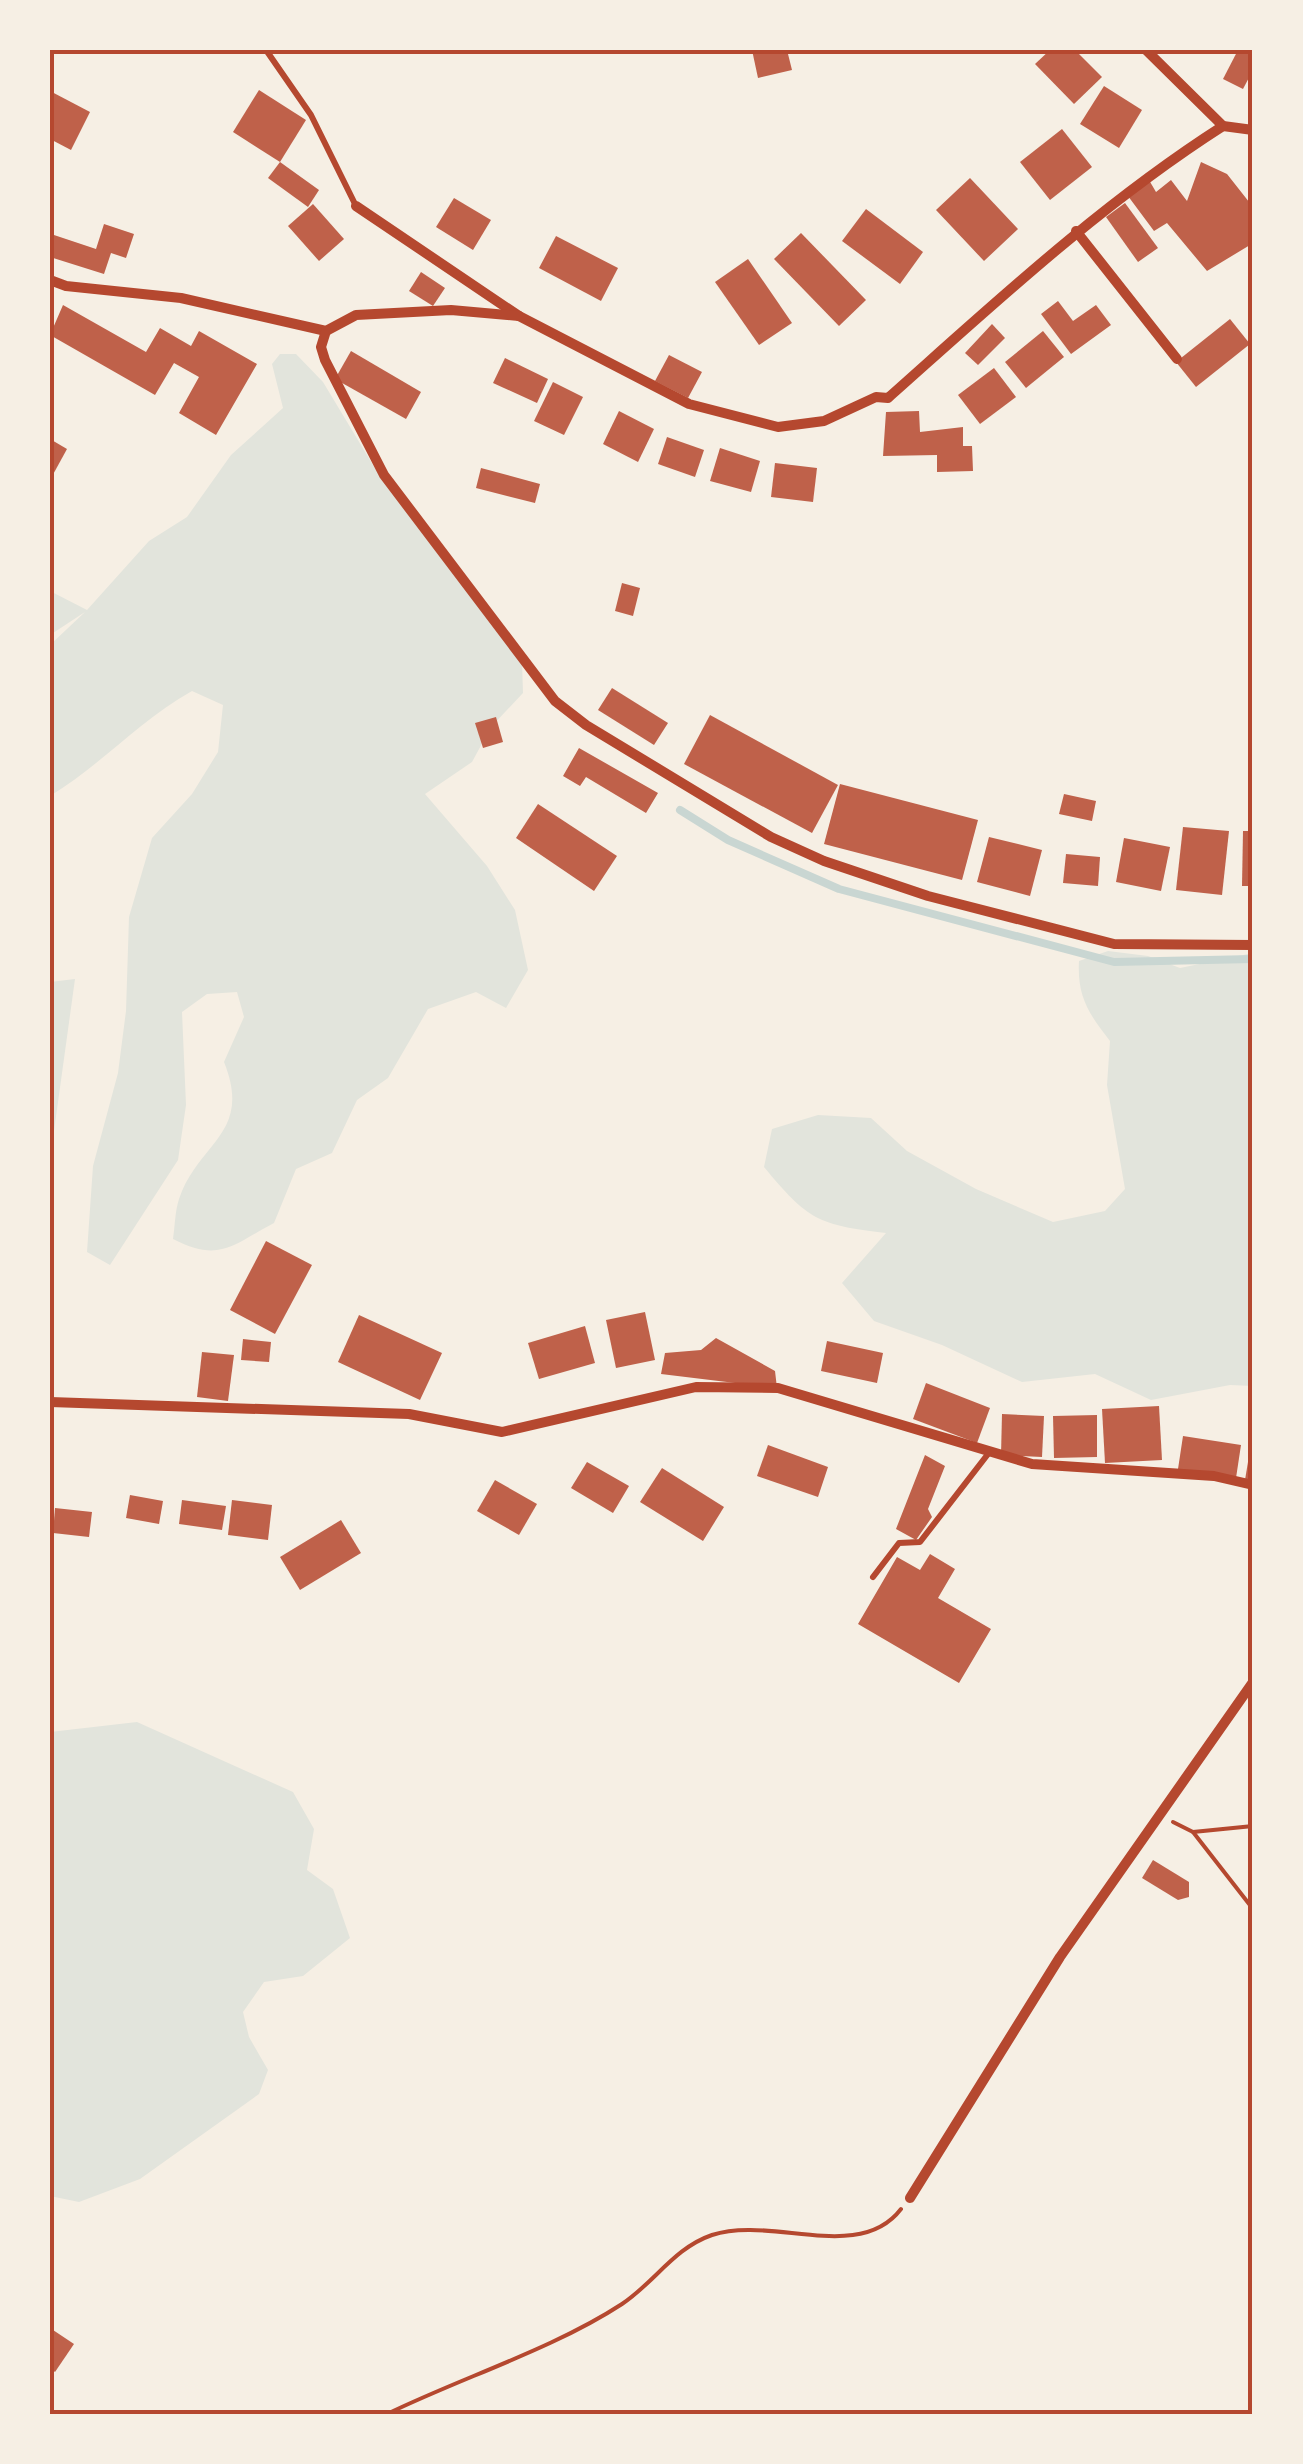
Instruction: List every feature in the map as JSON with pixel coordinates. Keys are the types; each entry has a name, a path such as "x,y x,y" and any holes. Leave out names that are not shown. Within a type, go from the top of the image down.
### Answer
{"street":[{"path":"1146,50 1223,126 1253,130"},
{"path":"356,206 519,316 689,404 778,427 824,421 876,397 888,398 1076,231 1146,176 1223,126"},
{"path":"1076,231 1177,359"},
{"path":"50,280 66,286 181,298 326,330 356,316 452,310 519,316"},
{"path":"326,330 321,346 324,360 384,475 555,701 586,726 771,837 824,861 928,896 1114,944 1253,945"},
{"path":"50,1402 409,1414 502,1432 696,1386 778,1388 841,1403 988,1454 1032,1464 1194,1474 1253,1485"},
{"path":"910,2198 1060,1958 1253,1682"}],"lane":[{"path":"266,50 311,114 356,206"},
{"path":"873,1577 899,1543 920,1542 932,1530 988,1454"}],"path":[{"path":"1253,1826 1193,1832 1253,1909"},
{"path":"388,2414 591,2322 626,2302 681,2250 714,2234 753,2229 852,2236 890,2224 910,2198"}],"shaded area":[{"path":"280,354 296,354 323,382 376,470 522,662 523,693 491,727 472,762 425,794 487,866 515,910 528,970 506,1008 476,992 428,1009 388,1078 357,1100 332,1153 296,1169 274,1223 236,1244 215,1250 203,1250 173,1239 179,1199 228,1122 232,1106 224,1062 244,1017 237,992 207,994 182,1012 186,1105 178,1160 110,1265 87,1252 93,1166 118,1073 126,1011 129,917 152,838 192,794 218,752 223,705 192,691 50,796 50,645 85,612 50,635 50,591 87,610 149,541 187,517 231,455 283,408 272,364"},
{"path":"1108,951 1148,956 1180,968 1253,953 1253,1386 1230,1385 1151,1400 1095,1374 1022,1382 942,1345 874,1321 842,1283 886,1233 844,1227 816,1217 792,1199 764,1167 772,1129 818,1115 871,1118 907,1151 976,1189 1053,1222 1105,1211 1125,1189 1107,1085 1110,1041 1086,1004 1079,961"},
{"path":"75,979 50,1160 50,982"},
{"path":"137,1722 293,1792 314,1829 307,1870 333,1889 350,1938 303,1976 264,1982 243,2012 249,2037 268,2070 259,2094 140,2179 79,2202 50,2196 50,1732"}],"building":[{"path":"752,50 787,50 792,70 758,78"},
{"path":"1050,50 1075,50 1102,77 1074,104 1035,64"},
{"path":"1238,50 1253,50 1253,70 1243,89 1223,79"},
{"path":"1104,86 1142,110 1119,148 1080,124"},
{"path":"259,90 306,120 280,162 233,132"},
{"path":"50,91 90,112 71,150 50,139"},
{"path":"1062,129 1092,167 1050,200 1020,162"},
{"path":"280,162 319,190 308,207 268,178"},
{"path":"1201,162 1227,174 1253,207 1250,245 1207,271 1167,223 1154,231 1125,192 1146,175 1156,192 1171,180 1187,201"},
{"path":"970,178 1018,229 984,261 936,210"},
{"path":"454,198 491,220 473,250 436,227"},
{"path":"1125,203 1158,248 1138,262 1106,217"},
{"path":"313,204 344,239 319,261 288,226"},
{"path":"866,209 923,252 900,284 842,241"},
{"path":"104,224 134,234 126,258 111,253 104,274 50,257 54,235 96,249"},
{"path":"801,233 866,300 839,326 774,259"},
{"path":"556,236 618,268 601,301 539,268"},
{"path":"748,259 792,323 759,345 715,282"},
{"path":"421,272 445,288 433,306 409,291"},
{"path":"1058,301 1073,321 1096,305 1111,325 1071,354 1041,314"},
{"path":"63,305 146,352 160,328 191,346 199,331 257,364 216,435 179,413 199,377 174,363 155,395 50,335"},
{"path":"1230,319 1250,344 1196,387 1176,362"},
{"path":"992,324 1005,338 978,365 965,353"},
{"path":"1043,331 1064,357 1026,388 1005,362"},
{"path":"351,351 421,392 406,419 335,379"},
{"path":"669,355 702,372 688,398 655,381"},
{"path":"505,358 548,379 537,403 493,383"},
{"path":"994,368 1016,397 980,424 958,395"},
{"path":"553,382 583,397 564,435 534,421"},
{"path":"619,411 654,429 638,462 603,444"},
{"path":"919,411 920,432 963,427 963,446 972,446 973,471 937,472 937,455 883,456 886,412"},
{"path":"667,437 704,450 695,477 658,464"},
{"path":"50,439 67,449 50,480"},
{"path":"720,448 760,461 751,492 710,481"},
{"path":"775,463 817,468 813,502 771,497"},
{"path":"481,468 540,484 535,503 476,488"},
{"path":"622,583 640,588 633,616 615,611"},
{"path":"612,688 668,723 654,745 598,710"},
{"path":"710,715 838,785 812,833 684,764"},
{"path":"496,717 503,742 483,748 475,723"},
{"path":"579,748 658,793 646,813 586,777 580,786 563,776"},
{"path":"840,784 978,820 962,880 824,844"},
{"path":"1064,794 1096,801 1092,821 1059,814"},
{"path":"538,804 617,856 594,891 516,838"},
{"path":"1183,827 1229,831 1222,895 1176,890"},
{"path":"1243,831 1253,831 1253,886 1242,886"},
{"path":"989,837 1042,850 1030,896 977,882"},
{"path":"1124,838 1170,847 1161,891 1116,882"},
{"path":"1066,854 1100,857 1098,886 1063,883"},
{"path":"266,1241 312,1265 275,1334 230,1310"},
{"path":"645,1312 655,1360 616,1368 606,1320"},
{"path":"359,1315 442,1353 420,1400 338,1362"},
{"path":"585,1326 595,1363 539,1379 528,1343"},
{"path":"716,1338 775,1371 777,1388 661,1374 665,1353 701,1350"},
{"path":"243,1339 271,1342 269,1362 241,1360"},
{"path":"827,1341 883,1353 877,1383 821,1371"},
{"path":"202,1352 234,1355 228,1401 197,1397"},
{"path":"926,1383 990,1408 977,1443 913,1419"},
{"path":"1159,1406 1162,1460 1105,1463 1102,1409"},
{"path":"1002,1414 1044,1416 1042,1457 1001,1455"},
{"path":"1097,1415 1097,1457 1054,1458 1053,1416"},
{"path":"1183,1436 1241,1445 1236,1478 1178,1469"},
{"path":"768,1445 828,1467 818,1497 757,1476"},
{"path":"1253,1445 1253,1481 1245,1480"},
{"path":"925,1455 945,1466 928,1509 932,1517 916,1540 896,1529"},
{"path":"587,1462 629,1486 613,1513 571,1488"},
{"path":"662,1468 724,1507 703,1541 640,1502"},
{"path":"495,1480 537,1504 519,1535 477,1511"},
{"path":"130,1495 163,1501 159,1524 126,1518"},
{"path":"182,1500 226,1506 222,1530 179,1524"},
{"path":"232,1500 272,1505 268,1540 228,1535"},
{"path":"55,1508 92,1512 89,1537 53,1533"},
{"path":"341,1520 361,1553 300,1590 280,1557"},
{"path":"930,1554 955,1569 938,1598 991,1629 959,1683 858,1624 897,1557 920,1570"},
{"path":"1153,1860 1189,1882 1189,1897 1178,1900 1142,1878"},
{"path":"50,2328 74,2344 55,2372 50,2368"}],"waterway":[{"path":"680,810 728,840 839,889 1114,962 1253,959"}]}
